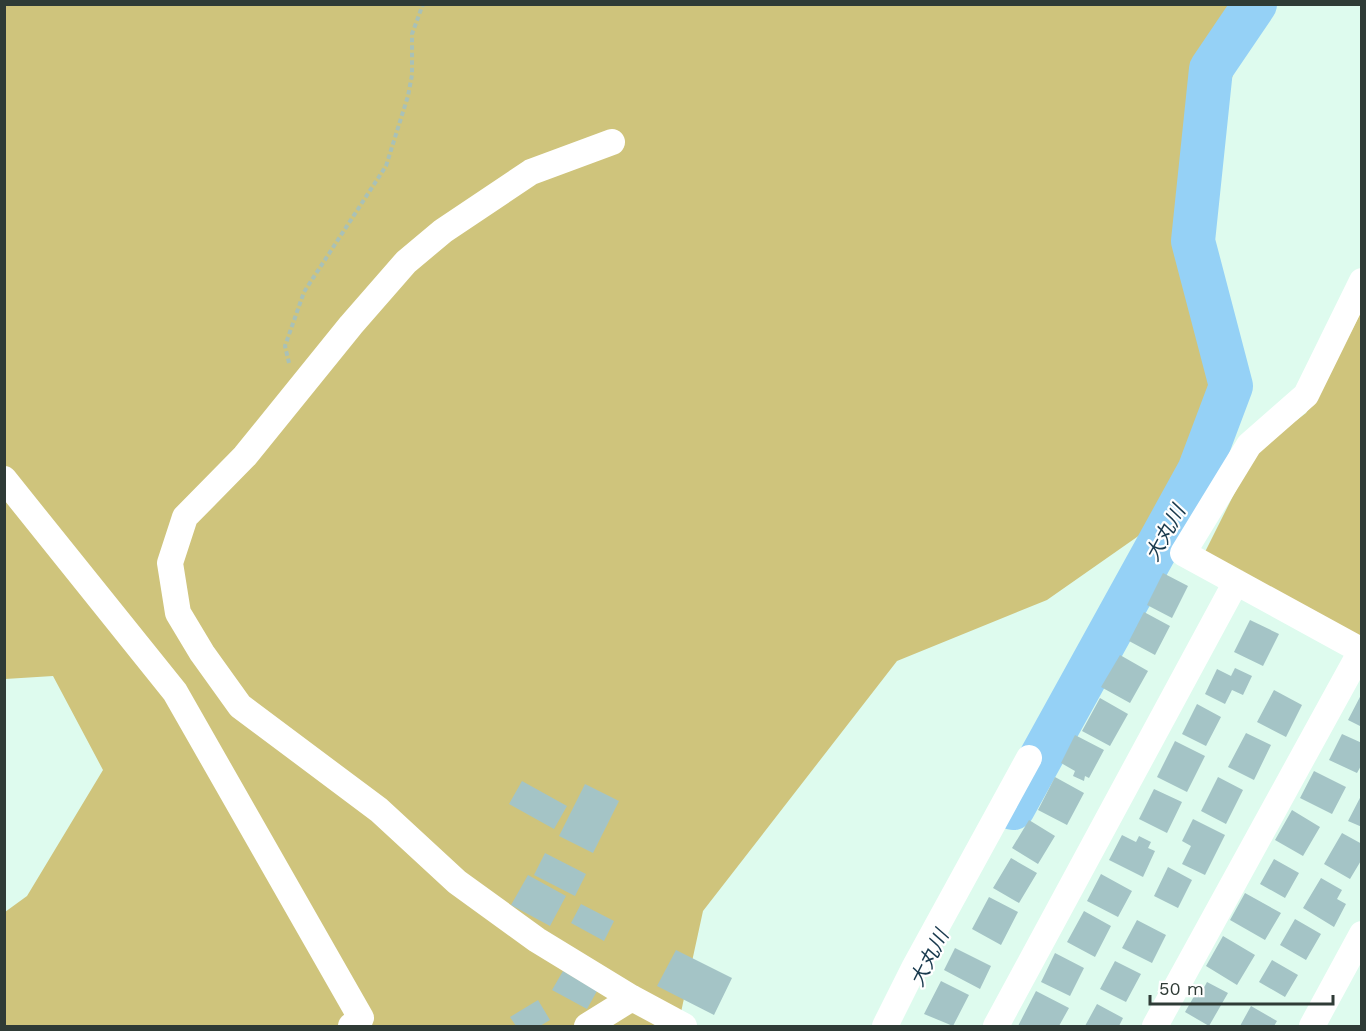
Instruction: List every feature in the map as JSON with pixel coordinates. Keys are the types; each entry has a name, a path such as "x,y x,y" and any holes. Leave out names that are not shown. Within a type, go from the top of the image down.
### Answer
{"street":[{"path":"612,142 531,172 443,231 406,262 351,325 245,456 184,518 170,563 178,613 202,653 240,706 380,810 457,882 537,940 632,998 684,1026"},
{"path":"1155,1026 1361,651 1183,553 1249,445 1306,394 1362,281"},
{"path":"4,480 176,692 362,1018 351,1026"},
{"path":"996,1026 1236,582"},
{"path":"885,1026 914,968 1029,758"},
{"path":"1312,1026 1362,934"},
{"path":"587,1026 632,998"}],"path":[{"path":"296,393 285,346 304,292 386,165 408,96 412,75 412,34 423,4"}],"shaded area":[{"path":"5,5 1262,5 1241,47 1209,157 1227,474 1047,600 897,661 703,911 678,1026 5,1026 5,912 27,896 103,770 53,676 5,679"},
{"path":"1361,312 1361,639 1204,554 1255,452 1306,413 1322,389"}],"building":[{"path":"1163,573 1188,586 1172,618 1147,605"},
{"path":"1144,612 1170,626 1155,655 1129,641"},
{"path":"1250,620 1279,634 1263,666 1234,652"},
{"path":"1120,655 1148,671 1130,703 1101,687"},
{"path":"1235,668 1252,676 1243,695 1232,690 1225,704 1205,694 1217,669 1231,676"},
{"path":"1274,690 1302,705 1286,737 1257,722"},
{"path":"1362,693 1362,727 1348,720"},
{"path":"1100,698 1128,714 1110,746 1082,731"},
{"path":"1197,704 1221,717 1206,746 1182,734"},
{"path":"1246,733 1271,745 1254,780 1228,767"},
{"path":"1342,734 1362,743 1362,764 1357,773 1329,760"},
{"path":"1075,735 1104,750 1089,778 1085,776 1084,781 1073,776 1075,771 1061,763"},
{"path":"1175,741 1205,756 1187,792 1157,777"},
{"path":"1314,771 1346,787 1332,814 1300,798"},
{"path":"1055,777 1084,793 1067,825 1038,810"},
{"path":"1218,777 1243,790 1226,824 1201,811"},
{"path":"522,781 567,806 554,829 509,804"},
{"path":"585,784 619,801 593,853 559,836"},
{"path":"1154,789 1182,802 1167,833 1139,819"},
{"path":"1362,794 1362,827 1348,821"},
{"path":"1292,810 1320,827 1303,856 1275,840"},
{"path":"1193,819 1225,835 1205,875 1182,864 1191,846 1182,841"},
{"path":"1029,820 1055,836 1038,864 1012,848"},
{"path":"1342,833 1362,844 1362,859 1350,879 1324,864"},
{"path":"1122,835 1136,842 1139,836 1151,842 1148,848 1155,851 1143,877 1109,860"},
{"path":"545,853 586,874 575,896 534,875"},
{"path":"1011,858 1037,873 1019,903 993,888"},
{"path":"1274,859 1299,873 1285,898 1260,884"},
{"path":"1168,867 1192,880 1178,908 1154,896"},
{"path":"1101,874 1132,891 1118,917 1087,901"},
{"path":"528,875 566,896 550,926 511,905"},
{"path":"1321,878 1342,890 1337,899 1346,904 1334,927 1303,908"},
{"path":"1245,893 1281,913 1265,940 1230,920"},
{"path":"989,897 1018,912 1001,945 972,929"},
{"path":"581,904 614,921 604,941 571,923"},
{"path":"1084,911 1111,926 1095,957 1067,942"},
{"path":"1295,919 1321,934 1306,960 1280,945"},
{"path":"1137,920 1166,935 1152,963 1122,948"},
{"path":"1223,936 1255,955 1237,985 1206,966"},
{"path":"955,948 991,966 980,989 944,970"},
{"path":"676,950 732,978 714,1015 657,986"},
{"path":"1055,953 1084,968 1070,996 1041,982"},
{"path":"1272,960 1298,975 1285,997 1259,982"},
{"path":"1115,961 1141,974 1126,1002 1100,989"},
{"path":"563,971 597,991 587,1009 552,990"},
{"path":"941,981 969,995 953,1026 924,1014"},
{"path":"1207,982 1228,993 1209,1026 1185,1012 1196,993 1200,995"},
{"path":"1036,991 1069,1008 1059,1026 1018,1026"},
{"path":"538,1000 550,1020 540,1026 516,1026 510,1017"},
{"path":"1097,1004 1123,1018 1119,1026 1085,1026"},
{"path":"1251,1006 1277,1021 1274,1026 1240,1026"}],"waterway":[{"name":"大丸川","path":"1013,808 1199,471 1231,386 1193,241 1211,69 1255,4"}]}
